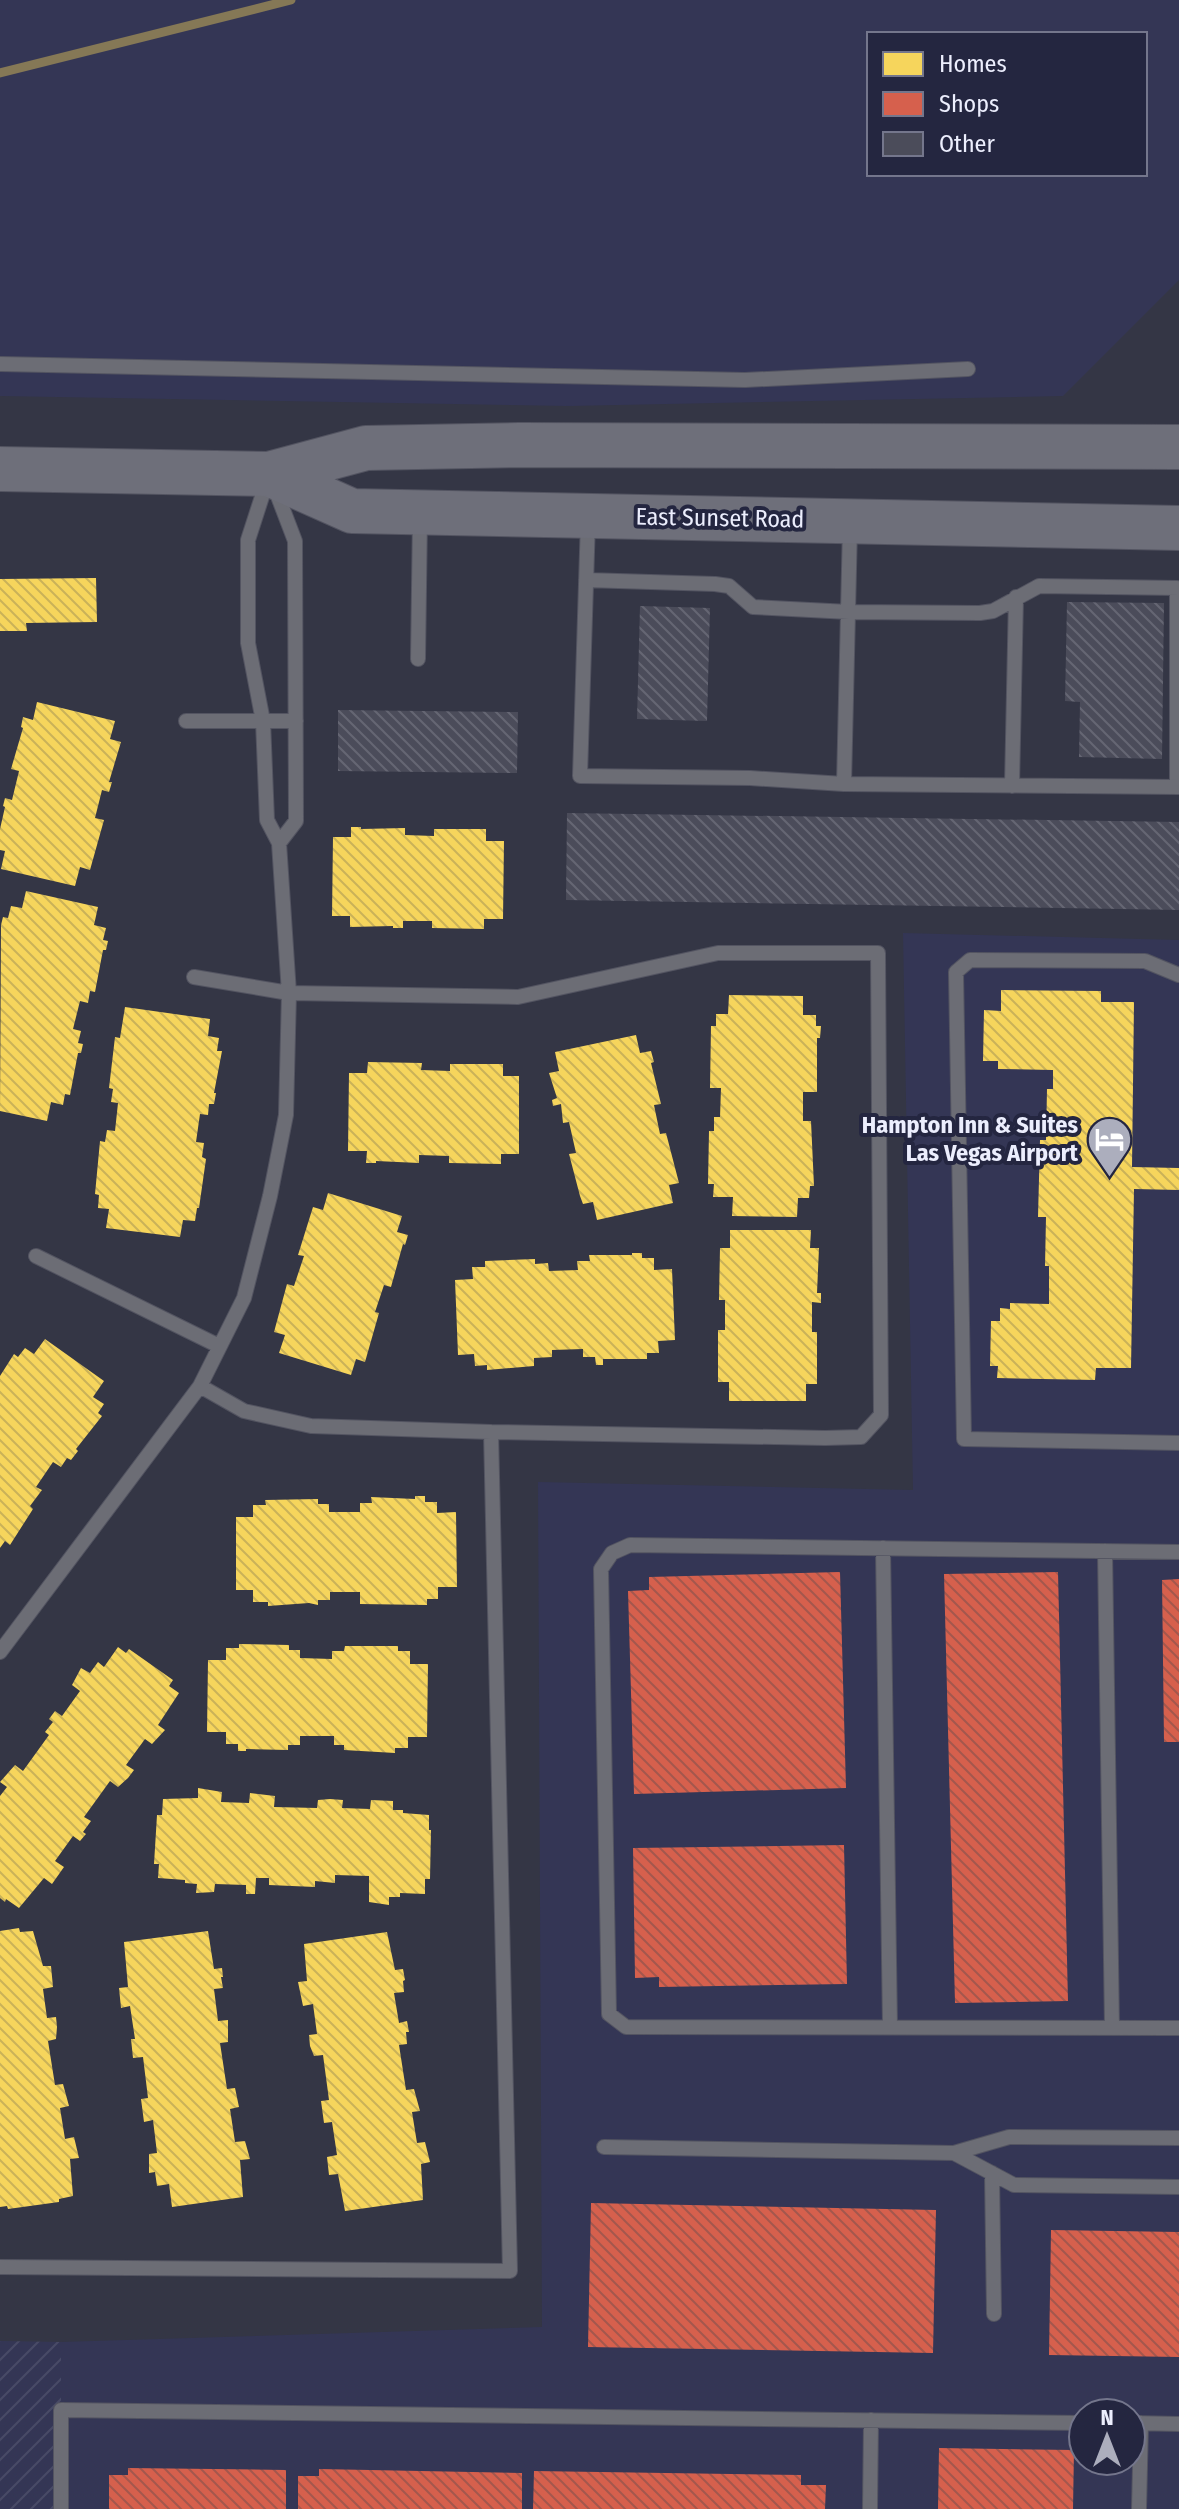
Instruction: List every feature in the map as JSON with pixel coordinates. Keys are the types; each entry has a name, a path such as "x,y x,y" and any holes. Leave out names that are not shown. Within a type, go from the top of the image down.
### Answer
{"main road":[{"name":"East Sunset Road","path":"0,469 269,474 366,448 519,445 1179,447"},
{"name":"East Sunset Road","path":"269,474 352,511 1179,528"}],"lane":[{"path":"0,364 745,380 968,369"},
{"path":"0,1652 200,1386 244,1298 270,1196 286,1115 289,993 279,843 267,820 263,721 248,643 248,540 269,474"},
{"path":"269,474 295,541 296,821 279,843"},
{"path":"418,659 420,512"},
{"path":"586,580 715,584 729,586 753,607 849,612 980,613 993,611 1039,586 1178,588 1178,787 844,784 750,778 580,776 586,580 588,516"},
{"path":"844,784 850,521"},
{"path":"1012,786 1016,597"},
{"path":"186,721 296,721"},
{"path":"194,977 289,993 518,997 718,953 878,953 881,1415 861,1437 311,1426 244,1411 200,1386"},
{"path":"1179,975 1145,961 970,960 956,972 964,1439 1179,1443"},
{"path":"36,1256 219,1346"},
{"path":"0,2267 510,2271 491,1432"},
{"path":"1179,1552 630,1545 612,1553 601,1569 609,2014 626,2027 1179,2028"},
{"path":"883,1548 890,2027"},
{"path":"1105,1551 1112,2028"},
{"path":"604,2147 954,2153 1009,2137 1179,2138"},
{"path":"954,2153 1014,2185 1179,2187"},
{"path":"992,2173 994,2314"},
{"path":"61,2509 61,2410 1067,2423"},
{"path":"870,2509 871,2420"},
{"path":"1147,2423 1179,2424"},
{"path":"1138,2477 1139,2509"}],"shaded area":[{"path":"0,0 1179,0 1179,280 1063,396 569,406 0,396"},
{"path":"903,933 1179,940 1179,2509 61,2509 61,2342 542,2327 538,1482 913,1490"},
{"path":"0,2341 61,2342 61,2509 0,2509"}],"building: Homes":[{"path":"96,578 97,622 26,623 27,631 0,631 0,579"},
{"path":"37,702 115,721 110,739 121,742 109,792 102,790 95,818 104,820 90,870 80,867 75,886 1,869 5,851 0,850 3,806 5,798 12,800 19,771 11,769 23,728 23,717 33,720"},
{"path":"351,827 405,828 405,835 434,836 434,829 486,829 486,841 504,841 503,919 484,919 484,929 432,928 432,921 403,921 403,928 350,927 350,916 332,916 333,837 351,837"},
{"path":"26,891 98,907 94,925 106,928 103,940 108,941 106,950 103,950 95,992 90,991 88,1003 80,1001 73,1029 81,1031 78,1043 83,1044 81,1053 78,1053 70,1095 65,1094 63,1105 51,1102 47,1121 0,1111 1,925 3,917 8,918 11,906 22,908"},
{"name":"Hampton Inn & Suites Las Vegas Airport","path":"1001,990 1101,991 1101,1002 1134,1002 1132,1167 1179,1168 1179,1190 1134,1189 1131,1368 1096,1368 1095,1380 997,1378 998,1366 990,1366 991,1321 1000,1321 1000,1308 1010,1309 1010,1303 1049,1304 1049,1266 1045,1266 1046,1217 1038,1217 1040,1140 1046,1140 1047,1089 1053,1089 1053,1070 998,1069 998,1061 983,1061 984,1010 1001,1011"},
{"path":"729,995 803,996 803,1015 816,1015 816,1026 821,1026 820,1038 817,1038 817,1092 803,1092 803,1121 811,1121 814,1186 810,1186 809,1198 798,1198 797,1217 732,1216 733,1197 713,1197 714,1184 708,1184 709,1131 714,1131 714,1117 720,1117 721,1088 710,1088 711,1026 716,1026 716,1014 728,1014"},
{"path":"125,1007 210,1019 208,1036 219,1038 217,1051 222,1051 214,1104 209,1104 208,1115 200,1114 196,1142 204,1143 202,1157 206,1159 199,1208 195,1221 183,1220 180,1237 106,1228 109,1209 98,1208 99,1195 95,1194 100,1141 105,1142 107,1130 115,1131 118,1103 111,1102 113,1089 109,1088 115,1037 120,1038"},
{"path":"636,1035 640,1053 651,1051 661,1104 654,1105 660,1134 666,1133 679,1183 669,1185 673,1203 597,1220 593,1202 583,1204 580,1196 569,1154 576,1153 569,1122 563,1123 561,1104 553,1106 552,1100 557,1098 549,1073 559,1071 555,1052"},
{"path":"368,1062 422,1063 421,1070 450,1071 450,1064 503,1064 503,1076 519,1076 519,1154 501,1154 501,1164 449,1163 449,1156 419,1155 419,1163 366,1163 367,1151 348,1151 349,1073 367,1073"},
{"path":"328,1193 402,1216 397,1232 408,1235 391,1287 384,1285 365,1362 356,1359 351,1375 279,1353 285,1335 274,1332 287,1284 294,1286 304,1256 298,1255 313,1207 323,1210"},
{"path":"730,1230 811,1230 810,1248 819,1248 817,1293 821,1293 821,1303 812,1302 812,1332 817,1332 817,1384 806,1384 806,1401 729,1401 729,1382 718,1382 718,1330 725,1330 725,1300 719,1300 720,1248 730,1248"},
{"path":"642,1253 642,1258 654,1258 654,1270 672,1269 675,1340 658,1341 659,1353 647,1353 647,1359 603,1359 603,1365 596,1365 595,1357 583,1357 583,1349 552,1350 552,1357 534,1358 534,1366 487,1370 487,1365 475,1366 474,1354 458,1355 455,1280 473,1279 472,1267 485,1267 485,1261 535,1259 535,1264 548,1263 549,1271 578,1270 577,1261 590,1261 589,1255"},
{"path":"45,1339 104,1381 93,1397 104,1404 98,1413 102,1416 71,1460 67,1458 61,1467 53,1462 36,1487 42,1490 30,1506 33,1509 10,1545 5,1541 0,1548 0,1376 14,1354 18,1357 25,1348 34,1354"},
{"path":"415,1496 425,1496 425,1502 437,1502 437,1513 456,1512 457,1587 438,1587 438,1599 427,1599 427,1605 360,1604 360,1592 330,1592 330,1600 318,1600 318,1605 268,1606 268,1602 253,1602 253,1590 236,1590 236,1517 253,1517 253,1505 266,1505 265,1500 318,1499 318,1504 329,1504 329,1512 360,1512 360,1503 372,1503 371,1497 415,1499"},
{"path":"239,1644 289,1645 289,1650 300,1650 300,1658 332,1659 332,1651 344,1651 345,1646 398,1646 398,1651 410,1651 410,1664 428,1664 427,1737 408,1737 408,1748 395,1748 395,1753 344,1750 344,1745 334,1745 334,1736 300,1736 300,1745 288,1745 288,1750 238,1751 238,1744 226,1744 226,1732 207,1732 208,1660 226,1660 226,1648 239,1648"},
{"path":"118,1647 126,1653 129,1649 173,1680 169,1686 179,1693 158,1725 165,1730 152,1744 145,1739 126,1765 134,1770 128,1778 118,1787 110,1781 84,1817 91,1821 83,1832 86,1834 80,1841 73,1836 55,1861 64,1867 52,1884 44,1878 19,1908 0,1898 0,1796 7,1787 0,1782 15,1765 23,1771 49,1735 45,1732 53,1722 49,1719 55,1711 62,1716 80,1691 72,1685 81,1668 90,1673 98,1662 104,1667"},
{"path":"198,1788 222,1792 221,1802 249,1803 250,1793 275,1796 274,1807 317,1808 318,1800 330,1799 343,1800 342,1808 370,1809 371,1800 393,1801 393,1810 429,1815 430,1879 425,1879 425,1894 400,1893 400,1897 389,1897 389,1905 369,1902 369,1876 335,1875 335,1883 315,1881 315,1887 269,1885 269,1878 256,1878 255,1894 246,1894 246,1885 215,1884 214,1892 196,1893 197,1884 158,1878 159,1864 154,1864 157,1815 162,1815 163,1799 198,1798"},
{"path":"19,1928 20,1932 33,1931 43,1966 51,1966 53,1987 43,1989 47,2018 56,2017 57,2027 56,2039 48,2041 55,2085 63,2084 69,2106 60,2108 65,2139 74,2137 79,2158 70,2159 73,2196 59,2199 59,2202 8,2209 7,2206 0,2207 0,1931"},
{"path":"208,1931 214,1969 222,1968 223,1988 214,1989 218,2021 228,2020 228,2042 220,2043 227,2089 235,2088 239,2107 230,2109 235,2142 245,2141 250,2159 240,2160 243,2197 172,2207 169,2184 157,2186 155,2172 149,2173 149,2154 157,2153 153,2120 144,2122 141,2099 148,2098 143,2057 133,2058 131,2039 135,2039 130,2006 121,2008 119,1988 128,1987 124,1942"},
{"path":"387,1932 395,1970 403,1969 405,1980 404,1992 394,1993 399,2023 407,2021 409,2032 406,2032 407,2044 399,2045 406,2090 414,2089 420,2111 412,2112 417,2143 425,2142 430,2162 421,2164 423,2200 345,2211 338,2174 329,2175 327,2157 337,2155 332,2122 324,2123 321,2101 329,2100 323,2055 314,2056 310,2046 309,2035 317,2034 313,2004 303,2006 298,1982 307,1981 304,1944"}],"building: Shops":[{"path":"840,1572 846,1788 634,1794 628,1591 649,1590 649,1577"},
{"path":"1058,1572 1068,2001 955,2003 944,1574"},
{"path":"1179,1579 1179,1742 1164,1742 1162,1580"},
{"path":"844,1845 847,1984 659,1987 659,1977 635,1978 633,1848"},
{"path":"591,2203 936,2210 933,2353 588,2347"},
{"path":"1051,2230 1179,2232 1179,2357 1049,2355"},
{"path":"939,2448 1067,2450 1067,2477 1074,2477 1073,2509 938,2509"},
{"path":"128,2468 286,2470 286,2509 109,2509 109,2475 128,2475"},
{"path":"319,2469 522,2473 522,2509 298,2509 298,2476 319,2476"},
{"path":"534,2471 801,2475 801,2485 826,2485 825,2509 533,2509"}],"building: Other":[{"path":"1067,602 1164,603 1162,759 1079,757 1080,702 1065,701"},
{"path":"640,606 710,608 707,721 637,719"},
{"path":"338,710 518,712 517,773 338,771"},
{"path":"567,813 1179,822 1179,910 566,900"}],"waterway":[{"path":"0,73 291,0"}],"place":[{"name":"Hampton Inn & Suites Las Vegas Airport","path":"1109,1178"}]}
